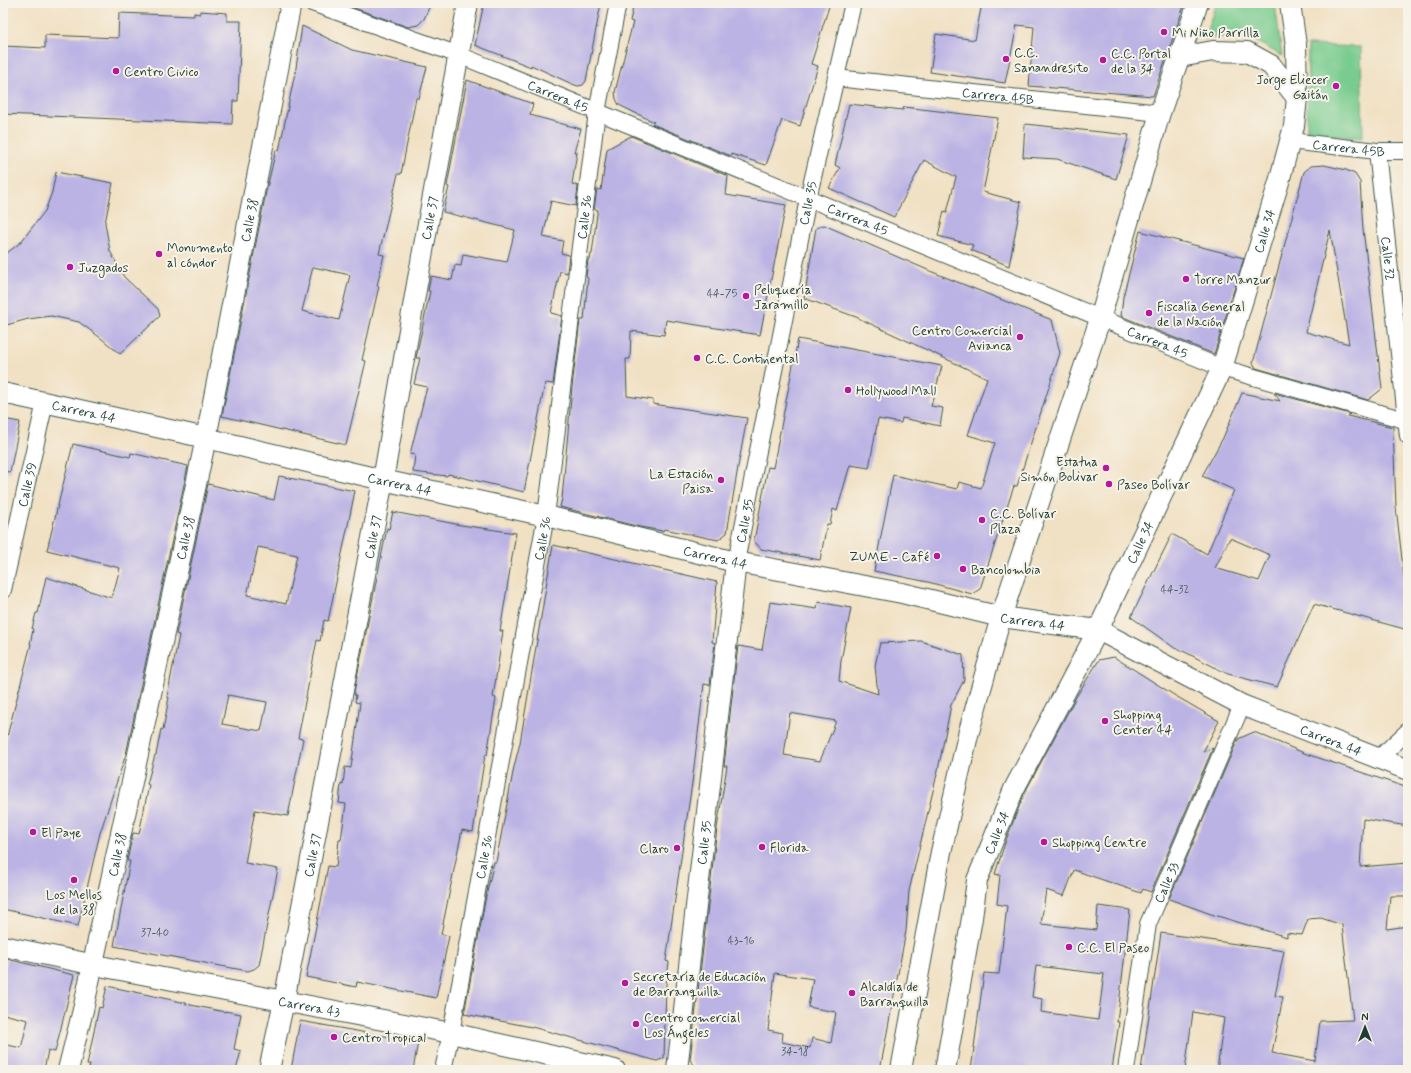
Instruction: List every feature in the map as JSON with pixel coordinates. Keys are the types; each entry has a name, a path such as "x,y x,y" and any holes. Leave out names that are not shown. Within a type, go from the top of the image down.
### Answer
{"street":[{"name":"Calle 38","path":"68,1070 93,964 206,438 291,3"},
{"name":"Carrera 45","path":"312,3 459,55 1222,368 1407,426"},
{"name":"Calle 37","path":"268,1070 284,1001 383,480 468,3"},
{"name":"Calle 36","path":"443,1070 546,516 597,112 618,3"},
{"name":"Calle 35","path":"676,1070 736,562 808,198 853,3"},
{"path":"901,1070 941,852 968,735 1001,617 1100,319 1160,113 1198,3"},
{"name":"Calle 34","path":"945,1070 972,918 977,880 1014,789 1098,630 1222,368 1279,182 1294,126 1297,98 1296,45 1290,3"},
{"path":"1180,57 1213,51 1247,52 1271,65 1297,98"},
{"name":"Carrera 45B","path":"836,78 1160,113"},
{"name":"Carrera 45B","path":"1290,141 1377,151 1408,151"},
{"name":"Calle 32","path":"1377,151 1407,426"},
{"name":"Carrera 44","path":"3,394 206,438 383,480 546,516 736,562 902,593 1001,617 1098,630 1242,705 1408,770"},
{"name":"Calle 39","path":"3,590 44,402"},
{"name":"Calle 33","path":"1126,1070 1148,924 1242,705"},
{"path":"1379,758 1408,731"},
{"name":"Carrera 43","path":"3,946 451,1033 615,1070"}],"green space":[{"path":"1216,3 1275,3 1282,56 1243,34 1204,39"},
{"path":"1308,45 1361,47 1363,137 1307,133"}],"building":[{"path":"340,3 431,3 424,19 418,25 408,27"},
{"path":"484,3 601,3 586,81 583,85 578,86 572,84 531,65 531,67 475,45"},
{"path":"634,3 830,3 811,64 818,66 800,126 782,120 766,165 731,154 731,156 652,124 654,122 619,105 615,92 633,22 630,21"},
{"name":"C.C. Portal de la 34","path":"982,3 1185,3 1153,96 1029,86 1034,27 1017,25 1005,83 930,72 936,34 975,40"},
{"path":"200,11 227,13 227,21 241,21 238,101 233,101 232,124 3,114 3,46 45,48 45,35 118,38 119,13 194,16 194,13 200,14"},
{"path":"302,26 352,50 427,67 419,98 416,98 401,174 398,174 379,254 384,255 377,286 379,286 362,360 366,361 346,445 222,416 266,192 276,150 279,151 296,68","holes":["313,267 350,275 339,320 302,311"]},
{"path":"467,80 533,104 530,115 581,129 574,152 577,152 572,184 578,186 576,206 551,201 543,237 563,241 561,253 569,255 567,273 560,271 551,313 562,316 553,384 545,383 524,492 448,474 447,476 413,472 415,455 410,454 427,387 414,384 420,358 416,358 430,291 428,291 431,276 452,280 455,265 461,266 463,254 507,262 515,230 443,212 449,187 447,186"},
{"path":"849,104 903,110 904,107 998,118 983,192 1021,202 1009,266 971,250 973,245 938,236 944,211 947,212 956,177 924,160 894,217 829,188 840,168 835,165"},
{"path":"1025,124 1129,135 1116,179 1057,159 1023,157"},
{"path":"631,136 728,176 726,195 786,205 760,335 666,320 664,335 631,331 630,359 626,359 627,396 653,400 653,404 747,418 727,533 718,540 664,529 663,531 640,527 560,507 580,320 584,320 588,260 590,260 592,254 598,210 594,209 597,189 601,190 607,149"},
{"path":"1324,165 1346,170 1355,174 1360,182 1363,229 1382,389 1368,400 1256,368 1253,363 1304,172 1311,166","holes":["1330,230 1349,344 1306,332"]},
{"path":"56,172 113,183 105,223 110,251 124,277 158,309 160,316 120,354 79,322 51,316 28,319 3,326 3,256 20,243 45,211 52,192"},
{"path":"824,225 930,271 1052,320 1060,353 1017,486 1014,486 980,589 972,594 928,582 874,571 893,475 957,489 959,482 981,488 995,443 968,435 987,378 856,317 804,298 816,228"},
{"name":"Torre Manzur","path":"1140,231 1244,258 1214,354 1121,316 1123,297"},
{"path":"798,339 942,366 931,406 943,408 940,426 902,418 901,423 878,419 869,468 850,465 837,511 833,509 830,524 827,524 820,560 761,549 754,541 768,467 773,468"},
{"path":"1242,393 1280,401 1274,393 1350,414 1348,416 1393,427 1396,507 1408,612 1408,630 1314,604 1277,687 1228,674 1177,648 1176,649 1131,617 1172,534 1207,554 1234,490 1202,476 1223,438","holes":["1230,538 1270,555 1259,581 1215,568"]},
{"path":"3,419 20,422 10,472 3,471"},
{"path":"73,444 130,457 131,453 188,466 126,754 100,833 78,926 3,909 3,752 31,644 32,629 36,613 38,613 46,577 112,598 120,568 47,550"},
{"path":"279,476 355,491 328,621 324,620 320,641 317,640 298,738 303,739 288,816 255,810 245,863 278,869 259,965 248,971 114,946 130,861 127,861 133,833 139,834 149,785 147,784 156,755 161,729 163,730 169,697 167,697 179,635 176,634 208,484 274,500","holes":["258,547 297,555 286,604 247,595","228,695 267,702 261,731 222,724"]},
{"path":"393,512 461,525 516,533 500,631 503,631 493,697 496,698 487,755 485,755 473,832 462,830 441,934 449,936 436,998 357,982 356,987 306,977 328,866 336,867 339,840 341,840 346,804 339,803 341,784 343,785 345,767 351,768 360,703 355,702 356,695 354,695 354,692 387,528 389,529"},
{"path":"553,545 717,582 712,642 715,643 710,685 704,684 692,783 666,961 669,962 666,985 664,1058 657,1061 532,1027 464,1014 486,896 494,862 496,862 520,743"},
{"path":"770,602 817,609 818,602 851,608 841,661 839,681 878,694 875,666 880,643 921,641 963,655 964,680 951,705 938,770 909,891 906,931 880,1070 714,1070 696,1067 690,1060 717,828 727,766 724,766 738,646 762,650","holes":["790,713 836,721 820,761 784,755","775,973 813,979 808,1007 836,1012 831,1043 812,1038 810,1048 782,1042 783,1033 768,1030"]},
{"path":"1114,657 1174,695 1219,721 1203,752 1213,748 1151,892 1143,889 1141,893 1074,870 1064,896 1046,890 1041,924 1096,930 1098,906 1130,910 1117,1022 1119,1022 1112,1070 971,1070 984,973 999,974 1007,906 997,904 1000,875 995,874 1024,794 1076,697 1099,660","holes":["1036,966 1104,974 1098,1020 1041,1012 1042,999 1032,997"]},
{"path":"1254,732 1304,753 1408,788 1408,826 1363,819 1360,867 1408,863 1408,896 1390,896 1387,929 1408,926 1408,1070 1217,1070 1224,1018 1193,1012 1185,1070 1141,1070 1161,933 1284,951 1275,996 1283,997 1272,1053 1315,1061 1320,1021 1353,1020 1342,925 1321,918 1308,919 1302,935 1287,933 1287,937 1211,914 1169,899 1238,739"},
{"path":"7,959 74,975 55,1052 48,1050 44,1070 3,1070 3,1044 21,1048 28,1020 3,1014 3,977"},
{"path":"107,986 186,1004 241,1014 234,1049 241,1051 236,1070 221,1070 204,1066 203,1070 89,1070 90,1065 87,1065 99,1007 102,1008"},
{"path":"300,1021 418,1042 413,1070 291,1070"}],"place":[{"name":"Mi Niño Parrilla","path":"1164,32"},
{"name":"C.C. Sanandresito","path":"1006,59"},
{"name":"C.C. Portal de la 34","path":"1103,60"},
{"name":"Centro Civico","path":"116,71"},
{"name":"Jorge Eliecer Gaitán","path":"1336,86"},
{"name":"Monumento al cóndor","path":"159,254"},
{"name":"Juzgados","path":"70,267"},
{"name":"Torre Manzur","path":"1186,279"},
{"name":"Peluquería Jaramillo","path":"746,296"},
{"name":"Fiscalía General de la Nación","path":"1149,313"},
{"name":"Centro Comercial Avianca","path":"1020,337"},
{"name":"C.C. Continental","path":"697,358"},
{"name":"Hollywood Mall","path":"848,390"},
{"name":"Estatua Simón Bolivar","path":"1106,468"},
{"name":"La Estación Paisa","path":"721,480"},
{"name":"Paseo Bolívar","path":"1109,484"},
{"name":"C.C. Bolívar Plaza","path":"982,520"},
{"name":"ZUME - Café","path":"937,556"},
{"name":"Bancolombia","path":"963,569"},
{"name":"Shopping Center 44","path":"1105,721"},
{"name":"El Paye","path":"33,832"},
{"name":"Shopping Centre","path":"1044,842"},
{"name":"Florida","path":"762,847"},
{"name":"Claro","path":"677,848"},
{"name":"Los Mellos de la 38","path":"74,880"},
{"name":"C.C. El Paseo","path":"1069,947"},
{"name":"Secretaría de Educación de Barranquilla","path":"625,983"},
{"name":"Alcaldía de Barranquilla","path":"852,993"},
{"name":"Centro comercial Los Ángeles","path":"636,1024"},
{"name":"Centro Tropical","path":"334,1037"}]}
